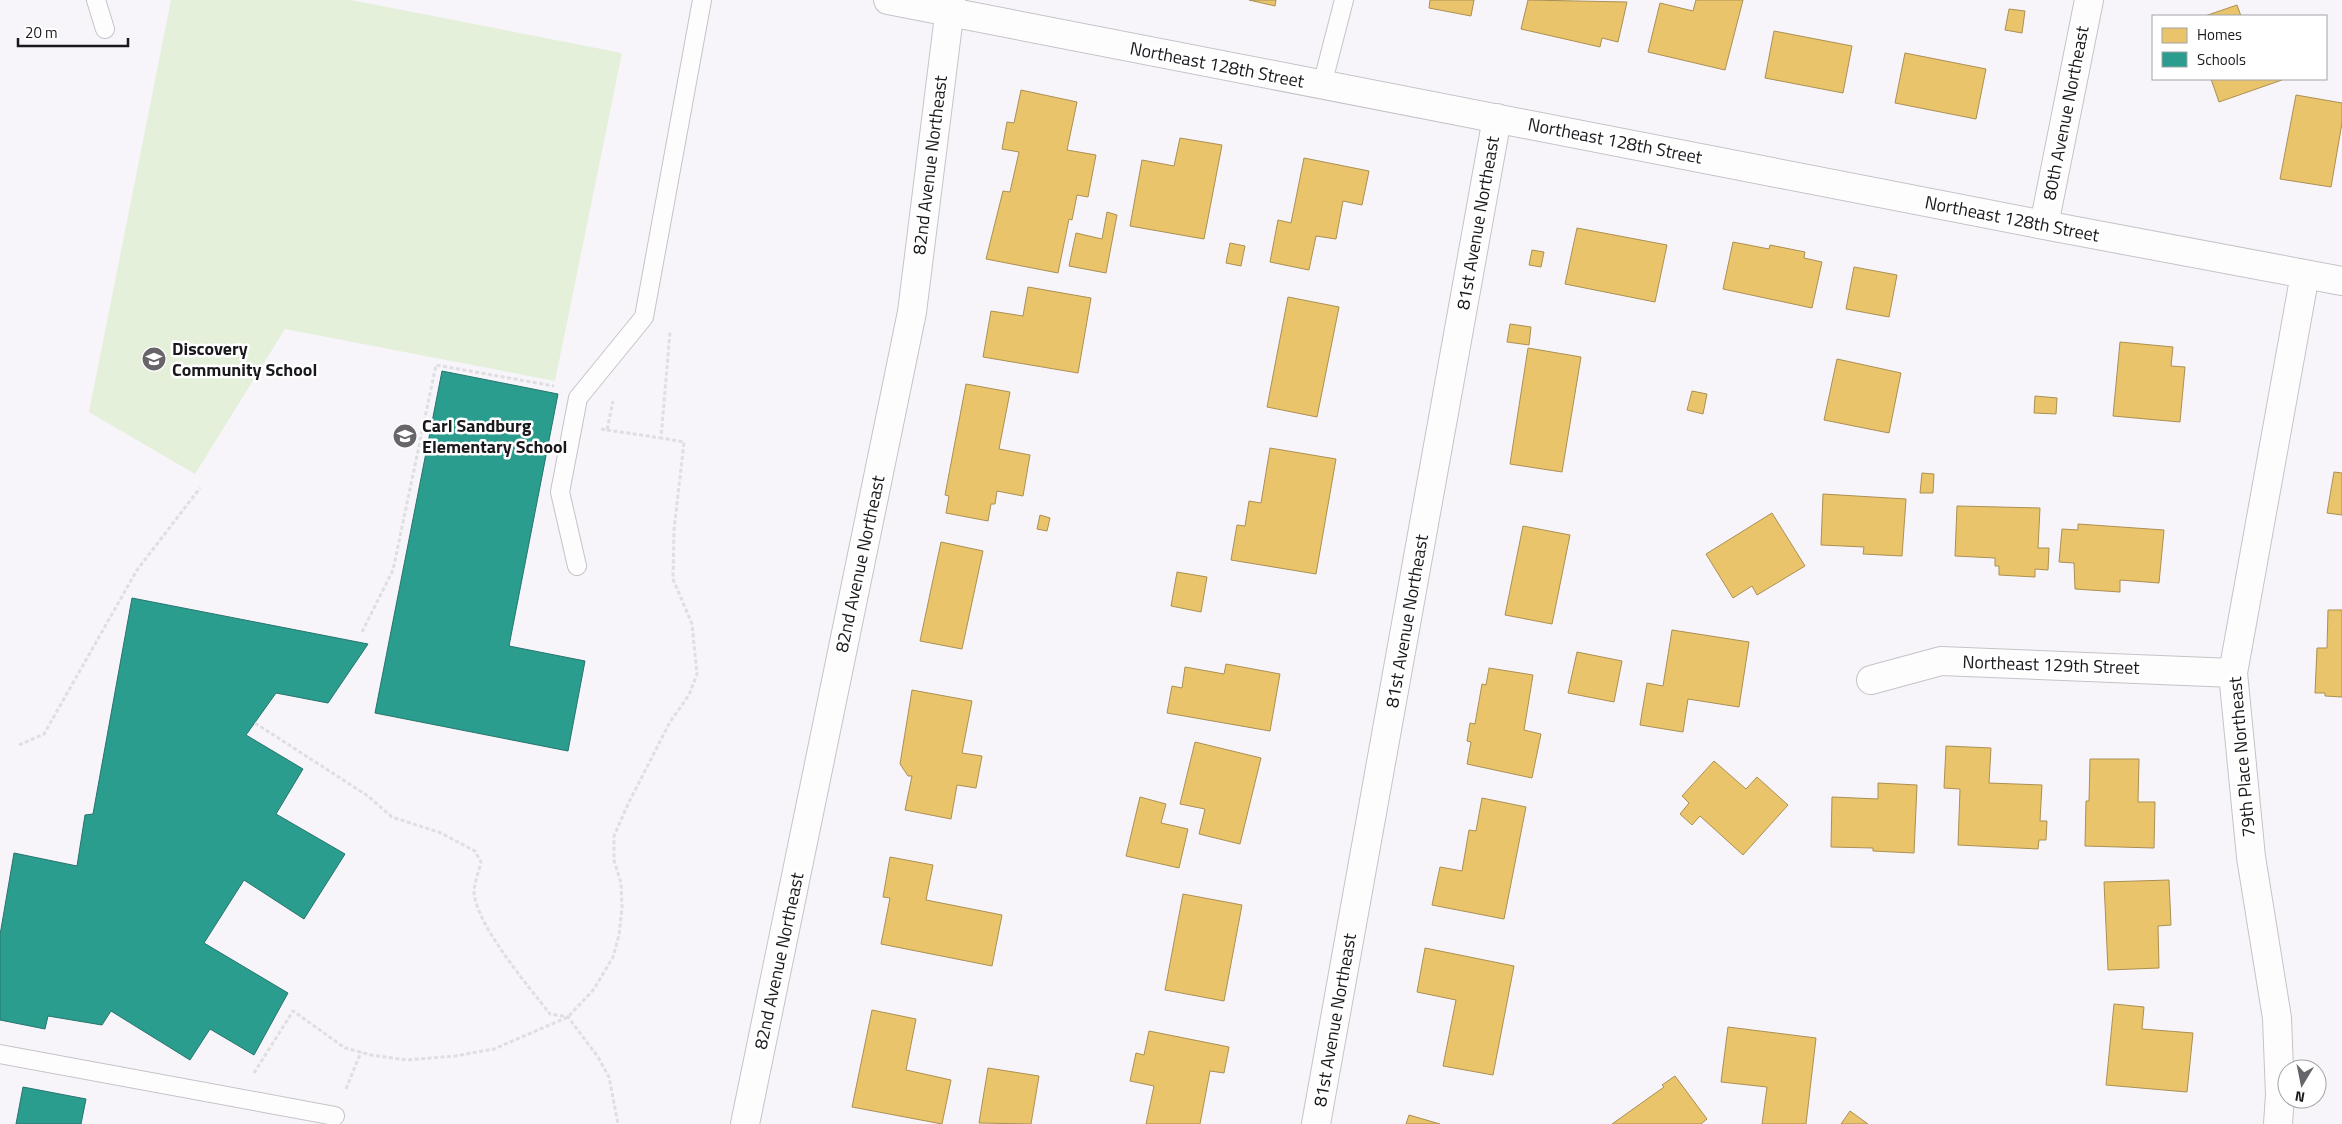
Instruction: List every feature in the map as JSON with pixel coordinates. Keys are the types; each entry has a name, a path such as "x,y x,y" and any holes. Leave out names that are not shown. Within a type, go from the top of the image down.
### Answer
{"street":[{"name":"Northeast 128th Street","path":"888,0 950,6 1322,85 2342,281"},
{"name":"80th Avenue Northeast","path":"2044,225 2089,0"},
{"name":"82nd Avenue Northeast","path":"745,1124 912,312 950,6"},
{"name":"81st Avenue Northeast","path":"1316,1124 1497,118"},
{"name":"79th Place Northeast","path":"2278,1124 2280,1095 2276,1018 2251,857 2233,673 2305,274"},
{"name":"Northeast 129th Street","path":"1871,680 1941,661 2233,673"}],"lane":[{"path":"96,0 105,29"},
{"path":"577,566 560,492 578,398 644,317 702,0"},
{"path":"1322,85 1344,0"},
{"path":"0,1054 335,1116"}],"path":[{"path":"661,438 670,323"},
{"path":"238,1098 293,1011 345,1048 407,1060 455,1056 494,1050 568,1017 594,989 613,956 619,935 622,908 621,882 614,860 614,836 628,804 670,722 689,695 697,674 692,624 673,579 674,530 684,442 558,421 563,388 436,365 393,570 362,632"},
{"path":"607,430 614,393"},
{"path":"19,745 44,734 137,570 200,488"},
{"path":"255,723 368,796 392,817 441,833 475,851 482,862 474,892 479,912 505,954 550,1014 568,1017 598,1057 609,1077 618,1124"},
{"path":"335,1116 360,1052"}],"green space":[{"path":"171,0 351,0 622,53 555,381 285,329 195,474 89,412"}],"building: Homes":[{"path":"1249,0 1276,0 1275,6"},
{"path":"1430,0 1474,0 1471,16 1429,8"},
{"path":"1528,0 1627,2 1618,42 1602,38 1600,47 1521,29"},
{"path":"1696,0 1743,0 1725,70 1648,52 1660,3 1693,11"},
{"path":"2237,5 2241,15 2208,15"},
{"path":"2009,9 2025,11 2022,33 2005,30"},
{"path":"1774,31 1852,46 1843,93 1765,78"},
{"path":"1905,53 1986,69 1976,119 1895,103"},
{"path":"2211,80 2282,80 2219,102"},
{"path":"1021,90 1077,102 1067,150 1096,155 1088,197 1077,195 1072,220 1069,219 1058,273 986,259 1003,191 1010,192 1019,152 1002,149 1007,122 1014,123"},
{"path":"2296,95 2342,103 2342,123 2331,187 2280,179"},
{"path":"1180,138 1222,145 1204,239 1130,226 1142,160 1174,166"},
{"path":"1304,158 1369,171 1362,205 1343,201 1336,239 1316,236 1309,270 1270,262 1278,220 1291,223"},
{"path":"1107,212 1117,215 1106,273 1069,266 1076,233 1102,239"},
{"path":"1577,228 1667,245 1655,302 1565,284"},
{"path":"1733,242 1769,249 1770,245 1805,252 1804,258 1822,262 1812,308 1723,289"},
{"path":"1230,243 1245,246 1241,266 1226,263"},
{"path":"1532,250 1544,252 1541,267 1529,265"},
{"path":"1854,267 1897,275 1889,317 1846,309"},
{"path":"1028,287 1091,298 1078,373 983,357 991,311 1023,316"},
{"path":"1288,297 1339,307 1317,417 1267,407"},
{"path":"1510,324 1531,327 1529,345 1507,342"},
{"path":"2120,342 2173,347 2171,366 2185,367 2180,422 2113,416"},
{"path":"1528,348 1581,357 1562,472 1510,464"},
{"path":"1837,359 1901,373 1889,433 1824,420"},
{"path":"966,384 1010,392 999,449 1030,455 1023,496 997,491 995,504 991,504 988,521 946,513 949,496 945,495"},
{"path":"1692,391 1707,394 1703,414 1687,410"},
{"path":"2035,396 2057,398 2056,414 2034,413"},
{"path":"1270,448 1336,459 1316,574 1231,560 1237,525 1245,526 1249,501 1261,503"},
{"path":"2334,472 2342,473 2342,515 2327,513"},
{"path":"1922,473 1934,474 1933,493 1920,493"},
{"path":"1823,494 1906,499 1902,556 1863,554 1864,547 1821,545"},
{"path":"1957,506 2040,508 2038,548 2049,548 2048,570 2035,569 2035,577 1999,575 1999,566 1995,566 1995,558 1955,556"},
{"path":"1772,513 1805,566 1757,595 1752,586 1733,598 1706,554"},
{"path":"1040,515 1050,518 1047,531 1037,529"},
{"path":"2078,524 2164,530 2159,583 2120,580 2120,592 2075,589 2074,563 2059,562 2062,529 2078,530"},
{"path":"1523,526 1570,535 1552,624 1505,615"},
{"path":"941,542 983,551 962,649 920,641"},
{"path":"1177,572 1207,577 1201,612 1171,606"},
{"path":"2328,610 2342,610 2342,697 2325,696 2325,693 2315,693 2317,648 2327,648"},
{"path":"1672,630 1749,642 1739,707 1688,699 1683,732 1640,725 1647,683 1663,686"},
{"path":"1577,652 1622,661 1614,702 1568,693"},
{"path":"1226,664 1280,674 1270,731 1167,713 1172,686 1182,688 1185,667 1224,674"},
{"path":"1489,668 1533,675 1524,730 1541,734 1532,778 1467,764 1471,742 1467,741 1470,723 1475,724 1482,684 1486,685"},
{"path":"912,690 972,701 962,753 982,756 976,788 957,785 951,819 905,810 912,776 908,776 900,764"},
{"path":"1195,742 1261,758 1240,844 1199,834 1205,809 1180,804"},
{"path":"1946,746 1991,748 1989,783 2042,785 2040,821 2047,821 2046,840 2039,840 2038,849 1958,845 1960,789 1944,788"},
{"path":"2090,759 2139,759 2138,802 2155,802 2154,848 2085,846 2086,801 2089,801"},
{"path":"1714,761 1746,789 1757,777 1788,805 1743,855 1700,816 1692,825 1680,814 1689,803 1682,796"},
{"path":"1878,783 1917,785 1914,853 1873,851 1873,848 1831,847 1832,797 1878,799"},
{"path":"1140,797 1166,804 1161,823 1188,829 1179,868 1126,856"},
{"path":"1482,798 1526,807 1504,919 1432,905 1440,867 1462,871 1469,830 1476,831"},
{"path":"890,857 933,865 926,900 1002,915 992,966 881,944 890,898 883,897"},
{"path":"2169,880 2171,925 2158,926 2159,968 2108,970 2104,882"},
{"path":"1183,894 1242,905 1224,1001 1165,990"},
{"path":"1425,948 1514,966 1493,1075 1443,1066 1456,1000 1417,992"},
{"path":"2114,1004 2144,1007 2142,1029 2193,1033 2187,1092 2106,1085"},
{"path":"872,1010 916,1019 906,1070 951,1080 942,1124 852,1107"},
{"path":"1728,1027 1816,1038 1806,1124 1762,1124 1767,1087 1721,1082"},
{"path":"1149,1031 1229,1047 1224,1073 1210,1071 1200,1124 1146,1124 1154,1086 1130,1081 1136,1053 1144,1055"},
{"path":"988,1068 1039,1076 1031,1124 979,1123"},
{"path":"1675,1076 1707,1119 1701,1124 1612,1124 1664,1087 1662,1085"},
{"path":"1850,1111 1868,1124 1841,1124"},
{"path":"1409,1115 1440,1124 1406,1124"}],"building: Schools":[{"path":"442,371 558,394 509,646 585,661 568,751 375,713"},
{"path":"132,598 368,644 328,703 276,693 246,735 303,769 276,814 345,854 304,919 244,880 204,943 288,993 254,1055 210,1029 190,1060 111,1011 102,1025 48,1016 45,1029 0,1020 0,935 14,853 77,866 85,815 93,814"},
{"path":"23,1087 86,1099 81,1124 16,1124"}],"place":[{"name":"Discovery Community School","path":"154,359"},
{"name":"Carl Sandburg Elementary School","path":"405,436"}]}
